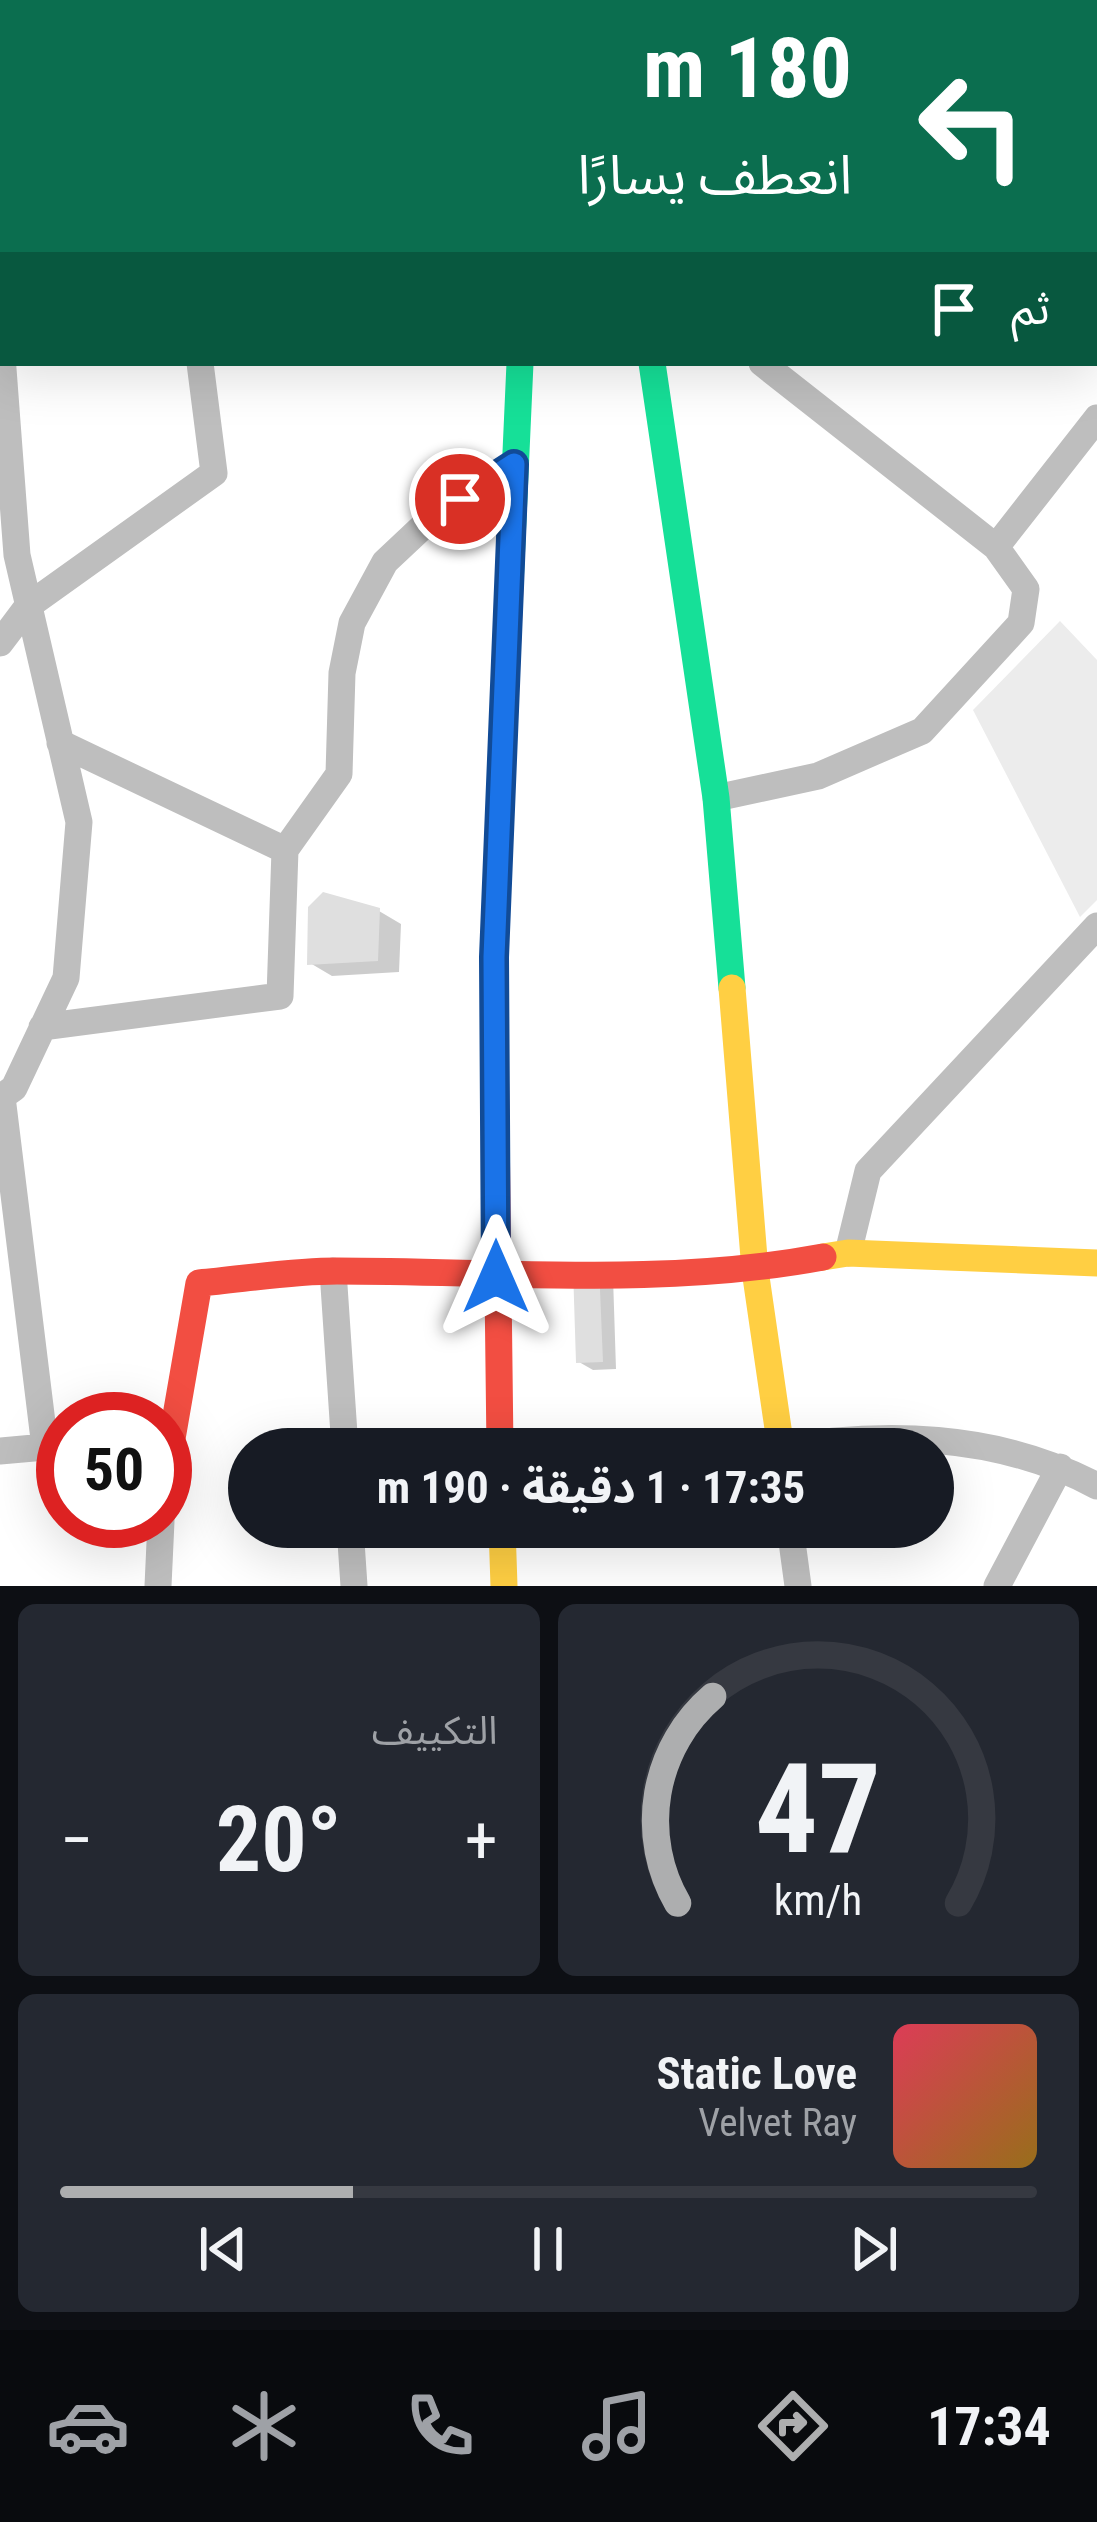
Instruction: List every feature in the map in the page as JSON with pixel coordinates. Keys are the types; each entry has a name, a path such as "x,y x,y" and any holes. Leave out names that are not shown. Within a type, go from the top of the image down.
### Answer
{"street":[{"path":"0,1451 45,1447 1,1098 14,1088 66,978 79,823 17,554 3,366"},
{"path":"0,643 28,607 214,473 200,366"},
{"path":"500,1428 494,957 520,366"},
{"path":"660,366 716,798 755,1270 778,1428"},
{"path":"716,798 818,776 922,731 1022,623 1026,589 996,548 766,366"},
{"path":"996,548 1097,418"},
{"path":"42,1028 280,996 286,850 339,774 342,673 352,623 385,562 434,516 514,464"},
{"path":"59,743 286,850"},
{"path":"848,1253 868,1171 1097,926"},
{"path":"180,1392 199,1282 333,1271 496,1277 755,1270 848,1253 1097,1263"},
{"path":"333,1271 344,1428"},
{"path":"0,1323 30,1323"},
{"path":"954,1443 991,1446 1060,1467 1097,1486"},
{"path":"997,1586 1060,1467"},
{"path":"158,1586 160,1548"},
{"path":"351,1548 354,1586"},
{"path":"503,1548 504,1586"},
{"path":"793,1548 798,1586"}],"shaded area":[{"path":"1060,621 1097,660 1097,900 1080,917 973,710"}],"building":[{"path":"323,892 380,908 378,961 307,965 308,907"},
{"path":"599,1265 603,1362 576,1363 573,1268"}],"traffic: fast":[{"path":"510,586 520,366"},
{"path":"652,366 716,798 732,988"}],"traffic: slow":[{"path":"732,988 755,1270 778,1428"},
{"path":"823,1257 848,1253 1097,1263"},
{"path":"503,1548 504,1586"}],"traffic: jam":[{"path":"500,1428 494,957 510,586"},
{"path":"180,1392 199,1283 337,1271 642,1275 823,1257"}],"route":[{"path":"460,499 514,464 494,957 496,1277"}]}
